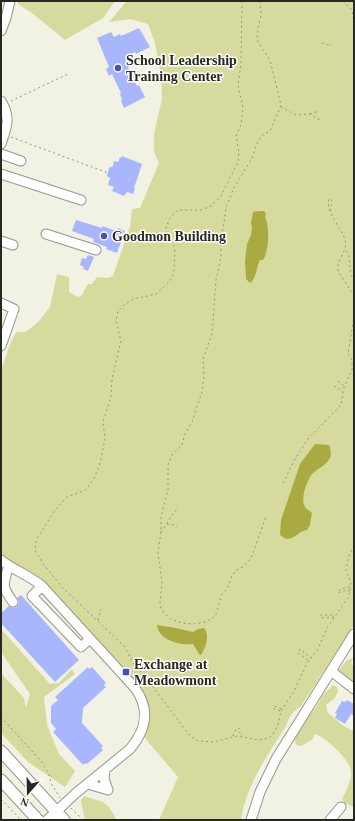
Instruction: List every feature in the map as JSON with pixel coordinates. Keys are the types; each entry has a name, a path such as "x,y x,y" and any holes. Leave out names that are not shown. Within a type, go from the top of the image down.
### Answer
{"main road":[{"path":"1,751 61,816"},
{"path":"1,780 38,820"}],"street":[{"path":"1,30 6,18 10,1"},
{"path":"2,102 7,114 8,123 3,139"},
{"path":"1,154 21,161"},
{"path":"1,174 82,200"},
{"path":"46,234 96,250"},
{"path":"1,241 13,245"},
{"path":"1,304 14,308 1,346"},
{"path":"1,560 27,575 42,586 135,688 141,696 144,711 143,726 138,740 130,749 76,793 61,816 47,820"},
{"path":"9,566 4,582 6,592 13,602"},
{"path":"42,586 32,596 81,647 90,639"},
{"path":"251,820 268,772 285,742 354,634"},
{"path":"346,647 354,653"},
{"path":"331,671 354,689"},
{"path":"88,784 108,790 104,779 105,770"},
{"path":"330,820 341,807"}],"path":[{"path":"242,1 241,63 238,86 243,107 242,120 236,136 239,153 238,162 221,196 211,206 207,209 201,210 179,210 169,220 166,228 167,234 175,249 173,276 169,282 156,294 134,299 125,304 118,311 116,321 121,341 112,378 111,397 103,422 104,439 99,467 86,490 67,497 61,502 51,515 36,540 35,550 44,565 63,588 125,647 133,663 144,675 190,736 204,742 220,741 233,736 259,740 269,738 276,730 282,709 294,691 309,660 318,649 326,628 346,601 351,586 351,582 346,571 349,555 354,545"},
{"path":"260,1 261,16 257,39 270,60 281,100 281,106 270,131 262,135 258,141 252,158 234,188 226,207 221,256 216,280 212,334 203,359 204,374 202,392 192,422 185,434 182,445 172,455 168,465 168,490 161,516 161,532 158,552 162,583 160,595 161,608 164,613 171,619 182,623 193,624 198,624 209,620 216,614 222,594 227,589 232,575 244,566 251,558 266,517"},
{"path":"343,1 352,10 354,23"},
{"path":"322,43 332,46"},
{"path":"2,102 68,74"},
{"path":"281,106 296,115 309,114 319,111"},
{"path":"309,114 322,122"},
{"path":"3,139 108,173"},
{"path":"330,211 331,199 329,199 328,204 330,211 344,238 346,250 350,257 349,270 354,280"},
{"path":"346,250 338,262 338,271 354,296"},
{"path":"283,483 295,459 307,440 339,408 342,402 344,386 352,370 352,360 348,354 354,317"},
{"path":"338,381 344,386"},
{"path":"334,386 344,391"},
{"path":"161,532 178,507"},
{"path":"166,524 174,524 177,527"},
{"path":"350,591 346,590 338,593 340,589 342,590 351,586"},
{"path":"98,621 101,609"},
{"path":"321,615 335,616 321,618 321,615"},
{"path":"309,660 304,655 298,653 300,649 311,658"},
{"path":"281,711 274,709 274,706 282,709"},
{"path":"1,717 42,762 49,774 51,783 60,798"},
{"path":"233,736 236,729 239,728 239,732 244,737"},
{"path":"1,799 21,820"},
{"path":"73,810 83,820"}],"green space":[{"path":"18,1 115,1 103,18 65,40 32,13 18,4"},
{"path":"127,1 354,1 354,625 301,706 288,720 286,726 258,771 247,795 241,820 159,820 178,777 144,737 149,719 142,692 38,577 7,559 1,553 1,371 15,334 17,332 25,332 31,328 39,321 50,307 57,274 69,277 69,292 78,297 82,295 88,284 92,284 97,277 108,278 113,276 130,227 132,209 140,208 159,163 154,152 154,134 162,99 161,76 155,43 148,24 130,19 109,22"},
{"path":"1,629 50,684 59,683 72,669 75,674 44,697 47,725 59,754 75,771 65,787 28,762 1,733 1,673 24,698 26,708 30,694 1,652"},
{"path":"353,658 351,663 354,667 354,681 345,678 340,674 339,670 347,660"},
{"path":"333,685 337,687 338,691 335,698 326,705 328,713 343,725 354,731 354,807 344,803 342,799 351,777 351,771 342,755 328,741 317,735 314,734 313,739 301,746 296,745 294,738 317,706 322,696"},
{"path":"84,796 103,802 109,807 117,820 85,820 81,801"}],"shaded area":[{"path":"264,211 266,214 265,217 268,226 268,245 265,256 263,260 260,260 254,278 250,283 246,279 245,261 247,244 251,235 253,212"},
{"path":"315,444 329,445 331,455 327,462 312,474 305,490 303,499 304,504 312,513 310,525 307,530 292,538 286,539 280,535 281,520 300,464"},
{"path":"157,625 193,632 204,628 207,634 207,641 201,655 193,644 177,643 161,635"}],"building":[{"name":"School Leadership Training Center","path":"139,28 150,47 136,54 135,52 127,56 131,65 128,67 137,86 139,85 145,97 124,108 121,101 121,93 112,74 109,76 106,69 109,67 97,38 111,32 114,37 120,34 121,36"},
{"path":"122,156 142,164 133,194 127,192 124,196 112,191 114,187 108,185 110,178 107,176 109,168 113,166 114,161 118,162"},
{"name":"Goodmon Building","path":"76,220 102,228 102,226 116,231 118,228 125,231 117,253 106,249 107,247 93,242 94,239 72,231"},
{"path":"88,255 94,257 88,271 83,269 84,267 80,265 82,258 86,259"},
{"path":"21,595 79,660 55,682 1,623 1,613 9,606 13,608 17,607 19,602 17,598"},
{"path":"88,667 89,669 92,667 106,683 104,685 106,687 83,708 82,723 103,746 101,748 103,750 87,764 85,763 83,765 53,732 56,729 51,723 51,706 58,700 55,697"},
{"path":"347,700 354,704 354,716 351,714 345,724 335,718 337,714 335,713 342,701 345,702"}],"place":[{"name":"School Leadership Training Center","path":"118,68"},
{"name":"Goodmon Building","path":"104,236"},
{"name":"Exchange at Meadowmont","path":"126,672"}]}
